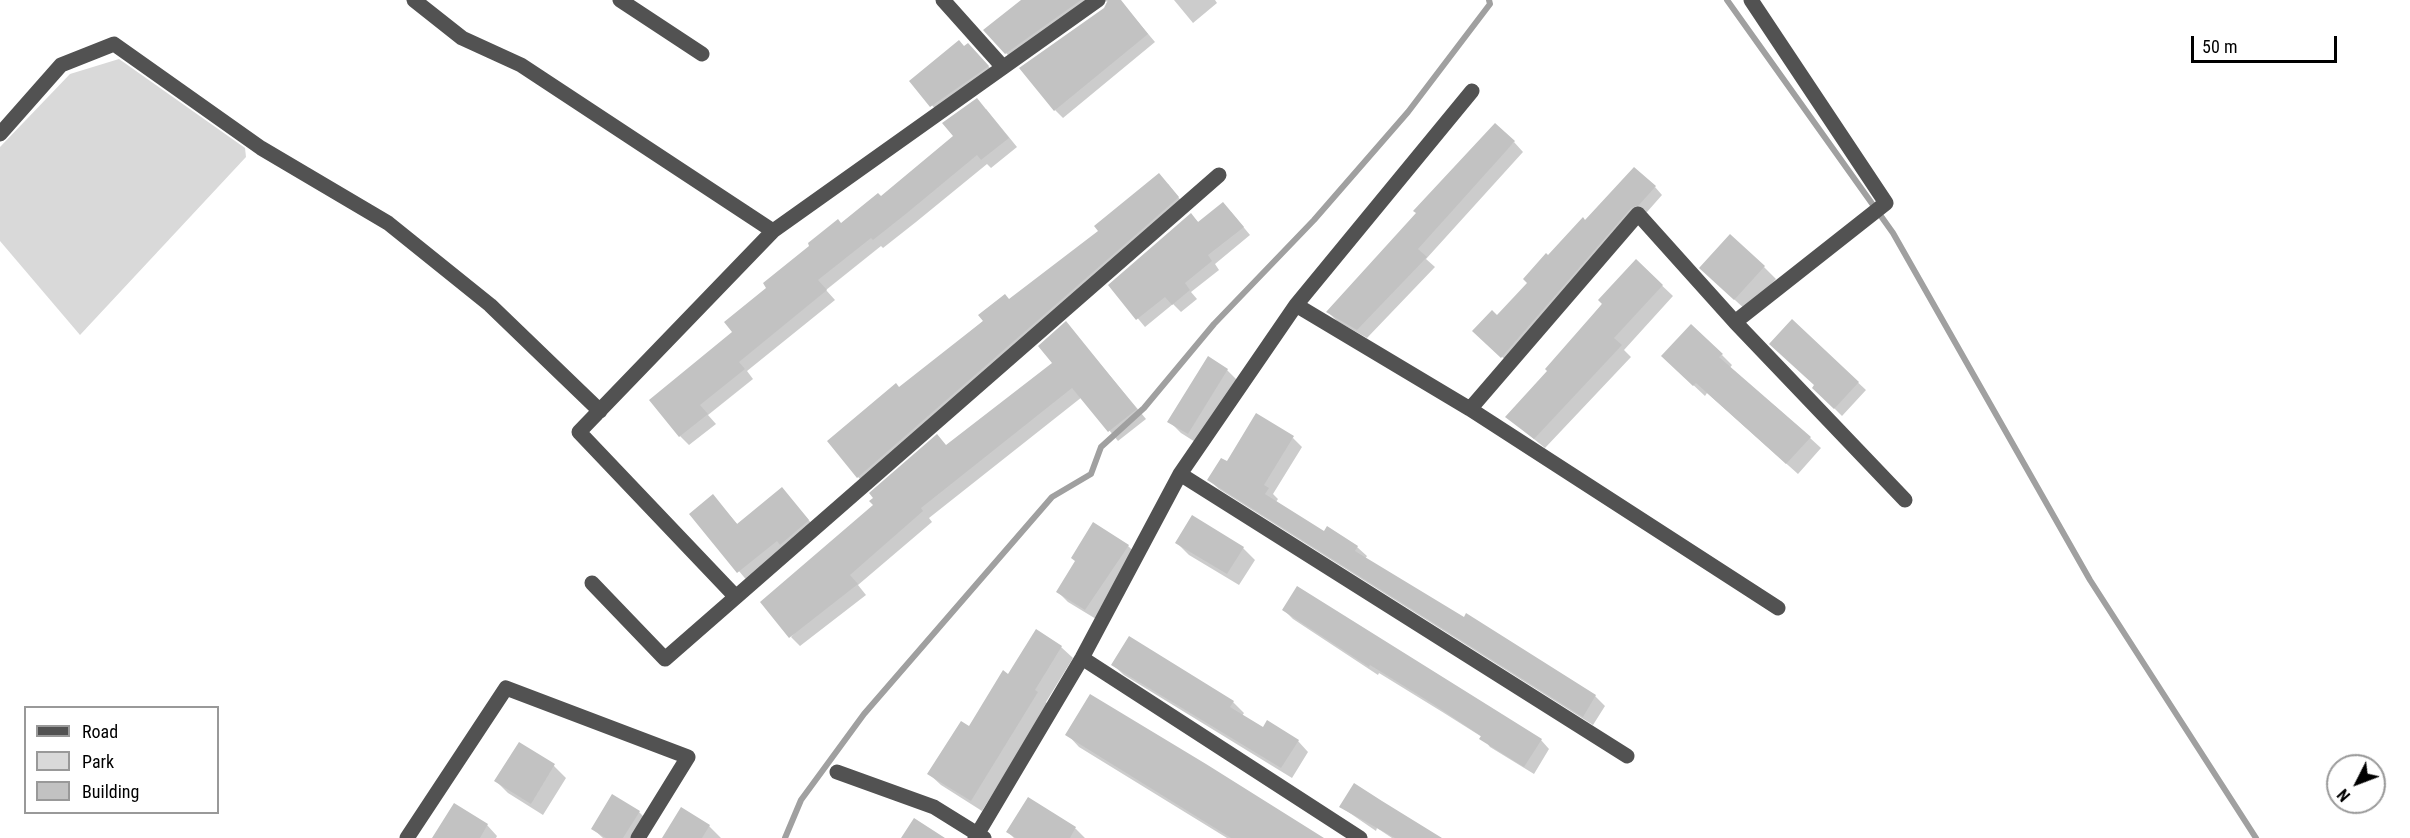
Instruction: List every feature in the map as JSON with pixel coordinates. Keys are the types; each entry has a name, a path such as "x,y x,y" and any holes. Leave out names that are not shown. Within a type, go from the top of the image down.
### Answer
{"street":[{"path":"414,0 462,38 521,65 772,231"},
{"path":"620,0 702,54"},
{"path":"943,0 1002,66"},
{"path":"736,597 579,432 772,231 1098,0"},
{"path":"1736,322 1886,203 1751,0"},
{"path":"0,134 61,65 114,44 261,147 388,224 490,305 600,411"},
{"path":"837,772 934,807 979,837 1082,658 1180,474 1296,305 1472,91"},
{"path":"592,583 665,659 1219,176"},
{"path":"1470,409 1638,214 1736,322 1905,500"},
{"path":"1296,305 1470,409 1778,608"},
{"path":"1180,474 1627,756"},
{"path":"1082,658 1360,838"},
{"path":"407,838 506,688 688,757 638,838"}],"green space":[{"path":"119,59 245,148 246,157 80,335 0,241 0,147 70,74"}],"building":[{"path":"1021,0 1081,0 1005,54 983,30"},
{"path":"1108,0 1121,0 1148,34 1054,111 1019,68 1104,8"},
{"path":"959,40 964,46 968,43 989,66 930,107 909,81"},
{"path":"977,98 1009,138 981,160 977,155 873,240 871,238 818,280 827,290 739,362 745,369 700,405 708,414 679,437 649,400 732,332 724,322 766,288 763,283 809,246 808,243 838,219 841,223 878,193 881,196 953,136 942,123"},
{"path":"1495,123 1515,141 1418,249 1427,257 1357,330 1326,312 1416,213 1413,211"},
{"path":"1634,167 1656,186 1639,205 1631,208 1501,358 1472,331 1492,310 1497,315 1527,283 1523,279 1546,253 1548,255 1583,217 1585,220"},
{"path":"1159,173 1179,197 857,478 827,441 896,383 899,387 983,321 978,315 1005,294 1009,299 1098,231 1094,226"},
{"path":"1223,202 1244,227 1208,255 1212,261 1185,283 1190,290 1172,305 1165,297 1136,320 1108,285 1191,213 1198,222"},
{"path":"1730,234 1765,266 1734,300 1699,268"},
{"path":"1636,259 1663,285 1614,338 1622,345 1534,439 1505,417 1547,371 1545,369 1602,304 1598,300"},
{"path":"1792,319 1859,382 1834,409 1812,388 1814,385 1769,344"},
{"path":"1066,321 1137,409 1108,432 1072,388 921,508 923,511 850,575 858,584 789,638 760,602 873,505 869,501 873,498 869,493 937,434 946,445 1052,363 1038,346"},
{"path":"1691,324 1723,354 1719,357 1811,437 1786,464 1696,383 1693,386 1661,356"},
{"path":"1208,356 1228,369 1188,434 1167,422"},
{"path":"1256,413 1294,436 1264,485 1269,488 1265,494 1324,531 1327,526 1358,546 1355,551 1464,617 1466,613 1596,695 1583,717 1207,480 1221,458 1227,461"},
{"path":"782,487 809,520 780,545 777,541 737,573 689,514 713,494 737,524"},
{"path":"1192,515 1244,547 1227,574 1175,543"},
{"path":"1093,522 1129,545 1085,610 1056,592 1075,561 1071,558"},
{"path":"1297,586 1542,739 1524,767 1479,739 1481,736 1433,704 1370,665 1369,667 1282,610"},
{"path":"1036,629 1062,646 1035,690 1038,692 971,801 927,774 961,721 969,726 1003,670 1008,674"},
{"path":"1129,636 1234,701 1230,707 1263,727 1267,720 1299,740 1281,768 1111,665"},
{"path":"1090,694 1324,838 1231,838 1065,735"},
{"path":"519,742 555,764 531,804 494,781"},
{"path":"1354,783 1442,838 1395,838 1339,807"},
{"path":"612,794 640,811 623,838 606,838 591,829"},
{"path":"1028,797 1076,827 1070,838 1016,838 1006,832"},
{"path":"454,803 488,824 480,838 432,838"},
{"path":"681,807 710,825 702,838 662,838"},
{"path":"914,818 945,838 901,838"}],"waterway":[{"path":"785,838 801,800 864,714 1052,497 1091,474 1101,447 1144,408 1214,324 1314,220 1408,112 1490,4 1489,0"},
{"path":"1727,0 1893,233 2090,580 2256,838"}]}
